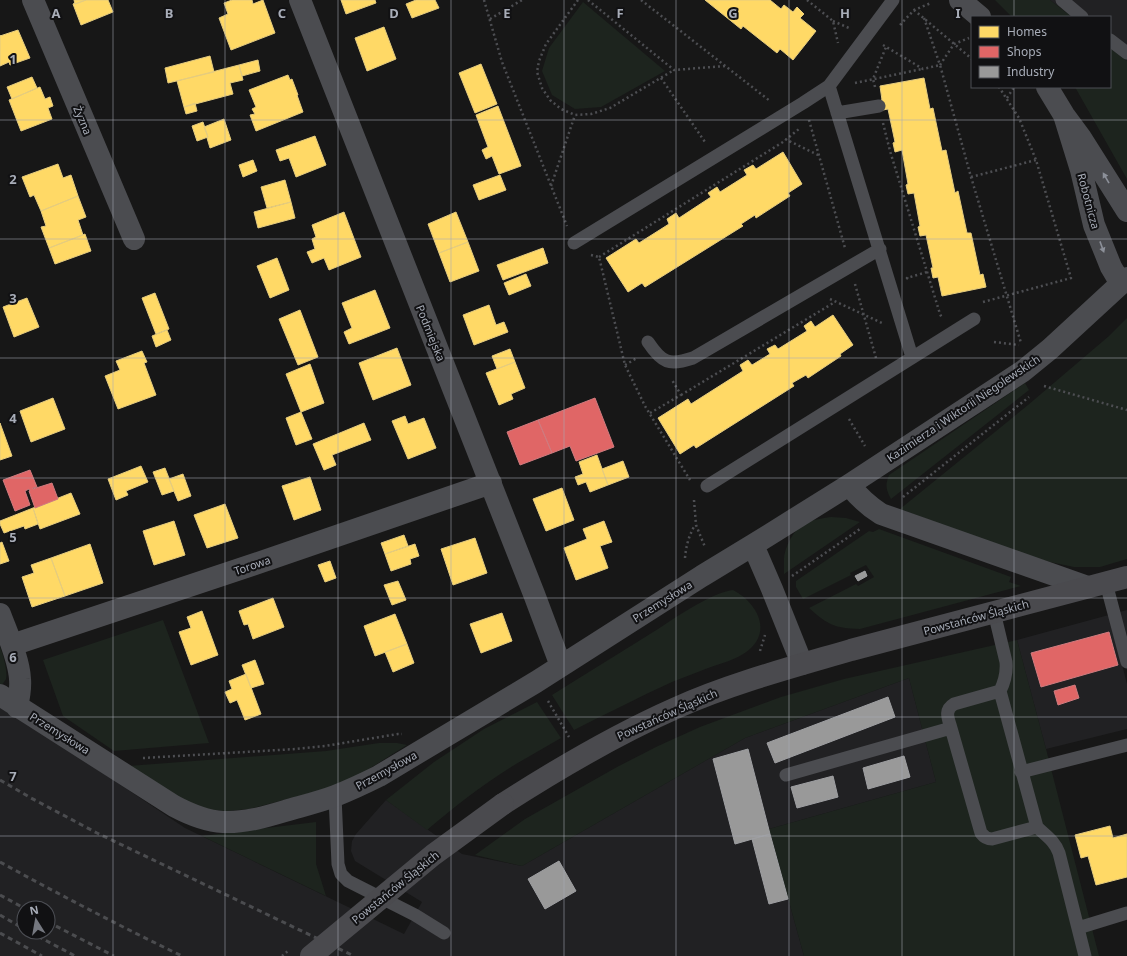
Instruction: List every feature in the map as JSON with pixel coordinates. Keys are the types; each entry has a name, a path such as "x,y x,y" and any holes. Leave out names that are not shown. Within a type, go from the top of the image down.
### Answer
{"main road":[{"name":"Powstańców Śląskich","path":"311,956 433,855 503,804 557,769 613,738 676,708 710,694 802,664 1127,577"}],"street":[{"name":"Żyzna","path":"33,0 134,239"},
{"name":"Podmiejska","path":"300,0 491,483 561,666"},
{"path":"960,0 979,16"},
{"name":"Robotnicza","path":"1053,90 1064,116 1081,170 1094,225 1111,267 1124,281"},
{"name":"Robotnicza","path":"1064,116 1096,160 1114,192 1127,211"},
{"name":"Kazimierza i Wiktorii Niegolewskich","path":"753,545 1023,371 1050,349 1124,281"},
{"name":"Torowa","path":"12,645 259,563 491,483"},
{"path":"848,485 870,507 881,514 1097,585"},
{"path":"753,545 802,664"},
{"name":"Przemysłowa","path":"8,701 174,806 190,814 205,819 223,822 255,819 335,796 379,776 529,686 753,545"},
{"path":"0,614 12,645 20,678 20,692 8,701"}],"lane":[{"path":"574,243 829,86 894,0"},
{"path":"1062,0 1081,16"},
{"path":"1111,41 1127,53"},
{"path":"829,86 912,357"},
{"path":"837,113 879,106"},
{"path":"648,342 656,353 665,361 679,363 693,358 880,249"},
{"path":"707,486 974,319"},
{"path":"1097,585 1127,661"},
{"path":"994,612 1007,670 1006,678 1000,691 1021,772 1037,827 1057,847 1086,956"},
{"path":"1000,691 954,704 950,706 947,714 981,833 988,839 992,839 1037,827"},
{"path":"786,775 951,728"},
{"path":"1021,772 1127,745"},
{"path":"335,796 338,864 341,874 348,881 415,915 444,933"},
{"path":"1078,928 1127,914"}],"path":[{"path":"484,0 502,62 576,250 599,257 786,139 800,127"},
{"path":"490,20 522,0"},
{"path":"578,0 546,44 539,61 538,72 542,88 550,100 561,109 575,115 591,114 610,108 674,70 725,66"},
{"path":"588,0 674,70"},
{"path":"641,0 774,104"},
{"path":"808,0 833,21 853,29"},
{"path":"898,27 914,10 931,3"},
{"path":"914,10 971,58"},
{"path":"924,18 940,65 971,177 1021,345 994,342"},
{"path":"833,21 839,47"},
{"path":"849,84 940,65 954,44 971,36"},
{"path":"882,44 923,69"},
{"path":"886,46 873,79 890,151 940,314 944,321"},
{"path":"661,78 705,143"},
{"path":"1000,88 1019,118 1036,160 1071,278"},
{"path":"1007,98 1013,88"},
{"path":"551,186 575,115"},
{"path":"804,122 808,118 878,364"},
{"path":"763,128 818,155"},
{"path":"971,177 1036,160"},
{"path":"599,257 625,365 650,413 692,483"},
{"path":"907,278 927,272"},
{"path":"810,290 888,326"},
{"path":"650,413 836,302"},
{"path":"665,361 669,376 681,394"},
{"path":"1044,386 1127,410"},
{"path":"848,417 877,466"},
{"path":"693,493 696,525 706,549"},
{"path":"685,561 690,533 696,525"},
{"path":"790,577 862,527"},
{"path":"757,654 761,650 766,632"},
{"path":"548,700 567,734"},
{"path":"142,758 296,749 325,746 398,734 409,734 422,740 426,747"}],"shaded area":[{"path":"995,0 1050,0 1071,16 1011,16"},
{"path":"1050,0 1127,0 1127,61 1111,49 1111,16 1071,16"},
{"path":"583,2 665,71 601,107 575,109 552,95 542,71 549,48"},
{"path":"1111,49 1127,61 1127,179 1076,88 1111,88"},
{"path":"1127,318 1127,559 1100,567 1074,567 1050,562 1024,555 900,509 1028,405 1109,336"},
{"path":"1025,383 1029,390 891,499 887,487 889,475"},
{"path":"831,517 846,518 860,522 784,574 785,553 789,541 796,531 805,523 810,521"},
{"path":"879,529 1011,577 1009,582 1021,586 860,629 844,628 827,622 809,608 856,584 858,586 874,577 866,565 850,573 851,575 803,599 796,587 796,581 869,531 873,532"},
{"path":"733,590 752,605 759,619 759,634 756,642 751,648 732,660 672,682 574,730 552,695 705,600"},
{"path":"1127,610 1127,651 1119,653 1127,684 1127,729 1046,749 1017,640"},
{"path":"163,620 209,743 114,751 63,716 43,660"},
{"path":"1017,640 1099,956 804,956 769,829 936,782 909,678 745,738 522,866 475,855 525,819 617,767 700,727 781,697 844,679"},
{"path":"0,647 4,658 6,672 6,679 2,685 0,684"},
{"path":"909,678 936,782 769,829 804,956 0,956 0,704 185,828 404,934 422,902 355,861 351,851 352,841 356,834 386,800 462,854 522,866 745,738"},
{"path":"537,702 561,738 493,779 427,830 386,800 434,762 484,729"},
{"path":"379,743 397,743 407,745 364,772 334,787 249,809 227,811 207,810 189,804 128,766 326,751"},
{"path":"316,822 316,864 326,896 202,836"}],"building: Homes":[{"path":"74,0 86,0 75,4"},
{"path":"86,0 108,0 113,12 81,25 73,4"},
{"path":"232,0 252,0 253,4 263,0 275,33 231,50 219,18 228,14 224,3"},
{"path":"341,0 375,0 376,3 346,14"},
{"path":"416,0 435,0 439,8 412,18 406,4"},
{"path":"705,0 770,0 781,9 784,5 793,12 797,7 804,14 800,18 816,31 793,60 780,49 777,53 743,26 741,29"},
{"path":"384,27 396,59 367,71 355,38"},
{"path":"18,30 30,58 10,65 9,62 0,66 0,36"},
{"path":"210,56 214,72 168,83 165,68"},
{"path":"258,60 260,71 242,76 239,65"},
{"path":"481,64 497,104 475,113 459,73"},
{"path":"239,65 243,80 230,83 233,94 184,107 177,81"},
{"path":"288,75 290,80 292,79 303,112 256,131 250,115 255,114 252,109 256,107 249,90"},
{"path":"32,77 37,88 12,99 7,87"},
{"path":"924,78 930,109 933,108 942,151 946,150 955,193 958,191 967,233 971,233 980,275 983,274 986,287 942,296 938,277 933,278 931,268 933,268 926,235 920,236 918,227 920,226 914,193 908,194 906,185 908,184 902,150 895,152 893,143 895,142 888,109 883,110 881,100 880,86"},
{"path":"40,87 45,99 50,97 53,106 48,108 52,119 21,131 9,100"},
{"path":"195,103 197,111 186,114 184,107"},
{"path":"498,106 521,166 499,174 492,156 486,159 482,150 488,147 476,115"},
{"path":"224,119 231,140 210,148 204,127"},
{"path":"203,122 208,137 197,141 192,126"},
{"path":"315,136 326,165 296,177 289,158 280,161 276,150"},
{"path":"783,152 802,184 788,193 790,196 756,218 755,215 741,224 743,226 645,287 642,283 628,292 606,258 636,239 639,243 669,224 667,219 676,213 679,218 711,197 708,193 717,187 720,192 747,175 744,170 753,165 756,169"},
{"path":"253,160 257,171 243,177 239,165"},
{"path":"58,164 63,178 71,175 78,196 41,211 34,195 30,197 22,177"},
{"path":"500,175 506,190 479,200 473,185"},
{"path":"285,180 291,202 267,208 261,187"},
{"path":"78,196 86,217 78,220 83,235 49,248 41,227 46,226 41,211"},
{"path":"291,202 295,218 258,228 254,212"},
{"path":"344,212 361,257 329,270 324,258 312,263 307,252 315,249 312,239 316,237 312,225"},
{"path":"456,212 468,242 439,253 428,224"},
{"path":"85,234 91,251 55,264 49,248"},
{"path":"468,242 479,271 450,282 439,253"},
{"path":"543,248 548,263 503,280 497,265"},
{"path":"277,258 289,290 270,298 257,266"},
{"path":"526,274 531,286 509,295 504,283"},
{"path":"375,290 390,328 349,344 344,332 352,328 342,303"},
{"path":"155,293 169,329 156,334 142,298"},
{"path":"27,298 39,327 14,337 3,307"},
{"path":"489,305 496,325 504,322 508,332 474,345 463,315"},
{"path":"300,310 318,357 298,365 279,319"},
{"path":"833,315 853,345 840,354 841,356 808,378 806,375 792,383 794,386 696,448 694,445 680,454 658,418 688,399 691,404 743,371 740,365 748,360 752,365 770,354 767,349 775,345 778,349 807,331 804,326 811,321 815,327"},
{"path":"167,330 171,340 156,347 152,336"},
{"path":"397,348 411,385 373,400 359,363"},
{"path":"510,349 515,362 497,369 492,356"},
{"path":"142,351 147,362 144,363 156,395 118,409 105,376 120,370 116,361"},
{"path":"515,362 525,388 511,394 513,399 499,405 486,373"},
{"path":"310,364 324,403 301,412 286,374"},
{"path":"53,398 65,429 31,442 20,411"},
{"path":"301,412 312,439 296,445 286,418"},
{"path":"405,416 408,424 424,418 436,448 408,459 392,421"},
{"path":"0,423 12,456 0,460"},
{"path":"364,423 371,440 332,455 336,465 324,470 313,444"},
{"path":"597,455 608,485 590,492 586,482 578,485 575,477 583,474 579,462"},
{"path":"623,461 629,477 608,485 602,469"},
{"path":"141,466 148,482 126,491 128,495 116,500 108,479"},
{"path":"165,468 174,491 162,495 153,472"},
{"path":"183,474 191,496 178,501 169,479"},
{"path":"310,477 321,510 294,520 282,486"},
{"path":"562,488 574,520 546,531 533,499"},
{"path":"71,493 80,514 40,529 33,508"},
{"path":"225,504 238,538 207,548 194,515"},
{"path":"33,508 38,524 25,529 24,526 4,533 0,521"},
{"path":"174,521 185,555 154,565 143,531"},
{"path":"604,521 612,542 600,546 608,568 576,580 564,548 587,539 583,529"},
{"path":"404,535 408,546 385,554 381,543"},
{"path":"475,538 487,573 453,585 441,549"},
{"path":"2,542 9,561 0,564 0,543"},
{"path":"90,544 103,583 65,596 51,558"},
{"path":"415,544 419,556 410,559 411,564 391,571 385,554"},
{"path":"51,558 65,596 32,607 22,577 34,573 31,565"},
{"path":"330,561 336,578 325,582 318,565"},
{"path":"398,581 406,600 392,605 384,585"},
{"path":"273,598 284,627 253,639 248,624 244,625 239,611"},
{"path":"202,611 218,655 191,665 179,632 191,628 187,617"},
{"path":"502,613 512,641 481,653 470,624"},
{"path":"395,614 407,644 375,656 364,626"},
{"path":"407,644 414,663 393,672 385,652"},
{"path":"255,660 264,684 251,688 242,665"},
{"path":"246,674 261,714 245,720 237,700 230,703 225,692 232,689 229,681"},
{"path":"1110,826 1113,838 1127,834 1127,877 1096,885 1088,856 1081,858 1075,835"}],"building: Shops":[{"path":"595,398 614,447 576,461 570,446 552,453 538,420"},
{"path":"538,420 552,453 520,465 507,432"},
{"path":"30,470 37,487 33,489 52,483 58,499 35,508 29,489 25,491 30,505 15,511 3,480"},
{"path":"1109,632 1118,665 1041,687 1031,653"},
{"path":"1075,685 1079,698 1058,705 1054,691"}],"building: Industry":[{"path":"865,571 867,576 858,581 855,576"},
{"path":"888,697 895,717 775,763 767,743"},
{"path":"748,749 770,834 735,844 713,759"},
{"path":"904,756 910,777 868,789 863,768"},
{"path":"833,776 838,797 797,808 791,787"},
{"path":"770,834 788,899 769,904 752,839"},
{"path":"559,861 576,891 545,909 528,879"}],"railway":[{"path":"0,780 97,833 354,956"},
{"path":"0,862 90,910 182,956"},
{"path":"0,895 16,904"},
{"path":"0,915 16,924"},
{"path":"56,926 114,956"},
{"path":"0,933 42,956"},
{"path":"45,940 75,956"}]}
